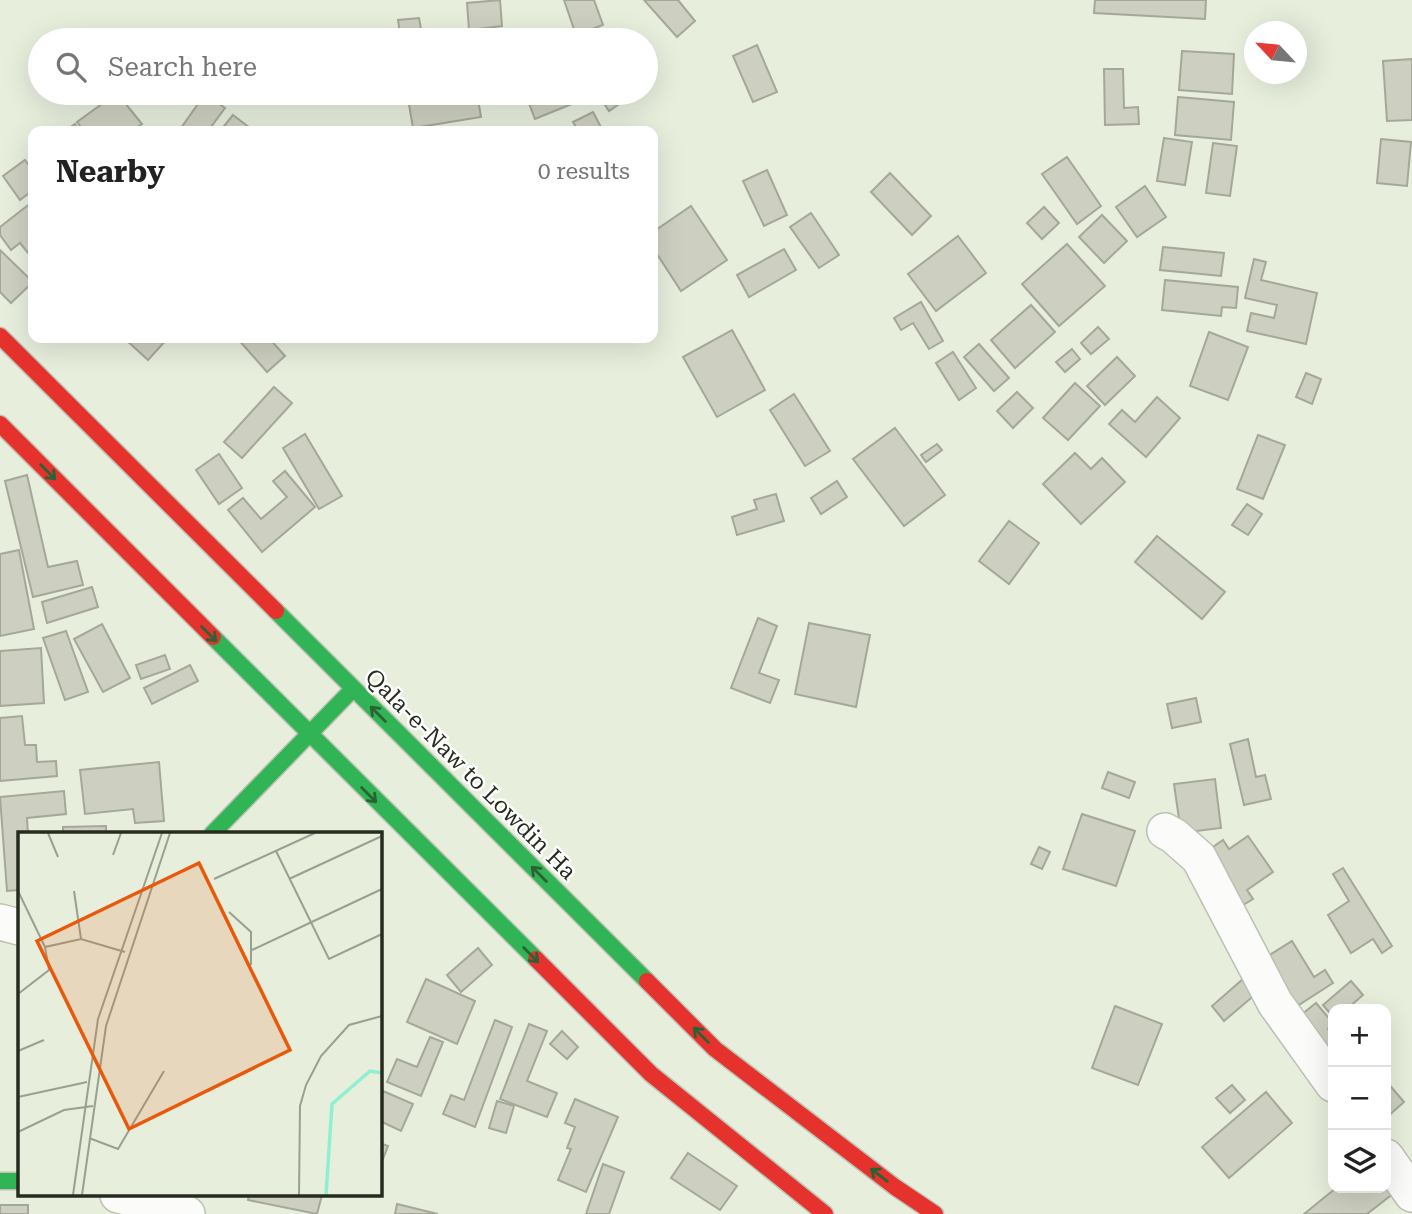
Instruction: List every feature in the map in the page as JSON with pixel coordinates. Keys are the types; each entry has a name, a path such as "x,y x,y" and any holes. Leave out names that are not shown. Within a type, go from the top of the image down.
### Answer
{"main road":[{"name":"Qala-e-Naw to Lowdin Ha","path":"0,336 715,1049 895,1187 935,1214"},
{"path":"0,424 651,1074 825,1214"},
{"path":"214,832 353,689"},
{"path":"0,1181 18,1181"}],"street":[{"path":"1165,831 1199,858 1275,1003 1328,1077"},
{"path":"0,922 18,927"},
{"path":"1391,1164 1412,1194"},
{"path":"122,1196 179,1209 187,1214"}],"building":[{"path":"500,0 502,26 469,28 467,3"},
{"path":"564,0 594,0 603,25 595,28 574,28"},
{"path":"644,0 678,0 695,21 677,37"},
{"path":"1095,0 1206,0 1205,19 1094,13"},
{"path":"419,18 421,28 399,28 398,20"},
{"path":"757,45 777,92 753,102 733,56"},
{"path":"1182,51 1234,54 1232,94 1179,90"},
{"path":"1412,59 1412,120 1387,121 1383,61"},
{"path":"1104,69 1123,69 1124,108 1138,107 1139,124 1105,125"},
{"path":"1178,97 1234,102 1231,140 1175,135"},
{"path":"100,105 127,105 142,124 80,126 77,122"},
{"path":"197,105 221,105 225,108 212,126 182,126"},
{"path":"409,105 479,105 481,117 413,126"},
{"path":"530,105 569,105 535,119"},
{"path":"605,105 618,105 609,111"},
{"path":"593,112 600,126 575,126 573,122"},
{"path":"233,115 247,126 224,126"},
{"path":"1164,138 1192,142 1185,185 1157,181"},
{"path":"1381,139 1411,142 1407,186 1377,183"},
{"path":"1213,143 1237,146 1230,196 1206,193"},
{"path":"1067,157 1101,206 1077,224 1042,174"},
{"path":"25,160 28,164 28,194 20,200 3,176"},
{"path":"767,170 787,215 764,226 743,181"},
{"path":"890,173 931,216 912,235 871,192"},
{"path":"1145,186 1166,217 1137,237 1116,207"},
{"path":"28,205 28,253 20,243 11,250 0,235 0,227"},
{"path":"691,206 727,260 681,291 658,256 658,229"},
{"path":"1044,207 1059,223 1042,239 1027,223"},
{"path":"811,213 839,255 819,268 790,227"},
{"path":"1102,215 1127,241 1104,263 1079,237"},
{"path":"958,236 986,273 936,311 908,274"},
{"path":"1067,244 1105,286 1059,326 1022,284"},
{"path":"1163,247 1224,253 1221,276 1160,270"},
{"path":"784,249 796,270 749,297 737,275"},
{"path":"0,250 28,277 28,287 11,303 0,292"},
{"path":"1254,259 1266,262 1261,280 1317,293 1306,344 1247,331 1251,313 1274,318 1277,305 1245,298"},
{"path":"1165,280 1238,287 1236,308 1222,307 1221,316 1162,310"},
{"path":"921,302 943,341 929,349 913,323 901,330 894,318"},
{"path":"1031,305 1055,332 1015,368 991,340"},
{"path":"1098,327 1109,339 1091,354 1081,343"},
{"path":"732,330 765,390 717,417 683,357"},
{"path":"1209,332 1248,347 1228,400 1190,386"},
{"path":"129,343 163,343 148,360"},
{"path":"241,343 273,343 285,356 267,372"},
{"path":"979,344 1009,378 994,391 964,357"},
{"path":"1072,349 1080,359 1065,372 1056,362"},
{"path":"953,352 976,388 959,400 936,363"},
{"path":"1117,357 1135,376 1105,405 1087,386"},
{"path":"1306,373 1321,379 1312,404 1296,397"},
{"path":"1075,383 1100,406 1068,440 1043,418"},
{"path":"274,387 292,403 242,458 224,442"},
{"path":"1017,392 1033,408 1013,428 997,411"},
{"path":"794,394 830,451 805,466 770,410"},
{"path":"1157,397 1180,418 1146,457 1109,424 1122,410 1135,422"},
{"path":"895,428 945,495 904,526 853,459"},
{"path":"305,434 342,496 319,509 283,448"},
{"path":"1258,435 1285,445 1263,499 1237,489"},
{"path":"937,444 942,450 926,462 921,455"},
{"path":"1075,453 1091,469 1102,458 1125,482 1081,524 1043,484"},
{"path":"219,454 242,488 219,504 196,470"},
{"path":"285,471 315,507 262,552 228,510 243,498 261,519 287,497 273,481"},
{"path":"27,475 48,567 77,561 83,585 33,597 5,481"},
{"path":"837,481 847,497 821,514 811,498"},
{"path":"776,494 784,521 737,535 732,517 757,509 754,500"},
{"path":"1247,504 1262,514 1248,535 1232,525"},
{"path":"1009,521 1039,543 1009,584 979,561"},
{"path":"1157,536 1225,592 1202,619 1135,562"},
{"path":"19,550 34,629 0,636 0,554"},
{"path":"92,587 98,607 47,623 42,602"},
{"path":"758,618 777,626 759,673 779,680 770,703 731,688"},
{"path":"809,623 870,635 856,707 795,694"},
{"path":"102,624 130,678 103,692 74,639"},
{"path":"66,631 88,692 65,700 43,638"},
{"path":"41,648 44,703 0,706 0,651"},
{"path":"165,655 170,669 141,679 136,665"},
{"path":"190,665 198,681 152,704 144,688"},
{"path":"1196,698 1201,722 1172,728 1167,704"},
{"path":"22,716 25,745 36,745 37,762 56,761 57,776 0,781 0,718"},
{"path":"1248,739 1256,777 1265,775 1271,799 1244,805 1230,744"},
{"path":"159,762 164,821 135,823 133,809 85,814 80,770"},
{"path":"1108,772 1135,782 1129,798 1102,788"},
{"path":"1215,779 1221,828 1181,833 1174,784"},
{"path":"64,791 66,814 27,818 28,832 18,832 18,890 7,891 0,797"},
{"path":"1082,814 1135,831 1116,886 1063,869"},
{"path":"106,826 106,832 63,832 63,827"},
{"path":"1248,836 1273,872 1247,890 1253,899 1240,907 1203,854 1223,840 1229,849"},
{"path":"1039,847 1050,852 1042,869 1031,864"},
{"path":"1343,868 1392,946 1382,953 1373,939 1351,953 1328,915 1349,901 1333,874"},
{"path":"1292,941 1314,977 1325,970 1333,983 1291,1010 1260,961"},
{"path":"478,948 492,965 461,992 447,975"},
{"path":"1251,972 1264,987 1224,1021 1212,1006"},
{"path":"426,979 475,1001 457,1044 407,1022"},
{"path":"1351,981 1363,995 1353,1004 1328,1004 1328,1011 1323,1005"},
{"path":"1316,1003 1328,1017 1328,1065 1291,1023"},
{"path":"1115,1006 1162,1024 1138,1085 1092,1068"},
{"path":"495,1020 512,1027 475,1127 443,1114 451,1095 464,1100"},
{"path":"529,1024 547,1031 527,1081 557,1093 547,1117 500,1099"},
{"path":"562,1031 578,1047 567,1059 550,1044"},
{"path":"430,1037 443,1042 421,1096 387,1082 397,1059 417,1067"},
{"path":"1232,1085 1245,1100 1230,1113 1216,1098"},
{"path":"1391,1087 1404,1102 1391,1114"},
{"path":"383,1091 413,1104 401,1131 382,1122"},
{"path":"1266,1092 1292,1123 1229,1178 1202,1147"},
{"path":"575,1099 618,1117 586,1192 558,1180 571,1149 567,1148 575,1127 565,1123"},
{"path":"497,1101 514,1106 506,1133 489,1128"},
{"path":"382,1144 388,1146 382,1162"},
{"path":"688,1153 737,1186 720,1210 671,1178"},
{"path":"603,1164 624,1172 609,1214 586,1214"},
{"path":"1391,1179 1399,1189 1367,1214 1304,1214 1330,1193 1391,1193"},
{"path":"249,1196 322,1196 317,1214 248,1200"},
{"path":"397,1204 438,1214 395,1214"},
{"path":"0,1205 28,1205 28,1214 0,1214"}],"traffic: fast":[{"path":"276,611 647,981"},
{"path":"213,637 536,959"},
{"path":"214,832 353,689"},
{"path":"0,1181 18,1181"}],"traffic: jam":[{"path":"0,336 276,611"},
{"path":"0,424 213,637"},
{"path":"536,959 651,1074 825,1214"},
{"path":"647,981 715,1049 895,1187 935,1214"}]}
